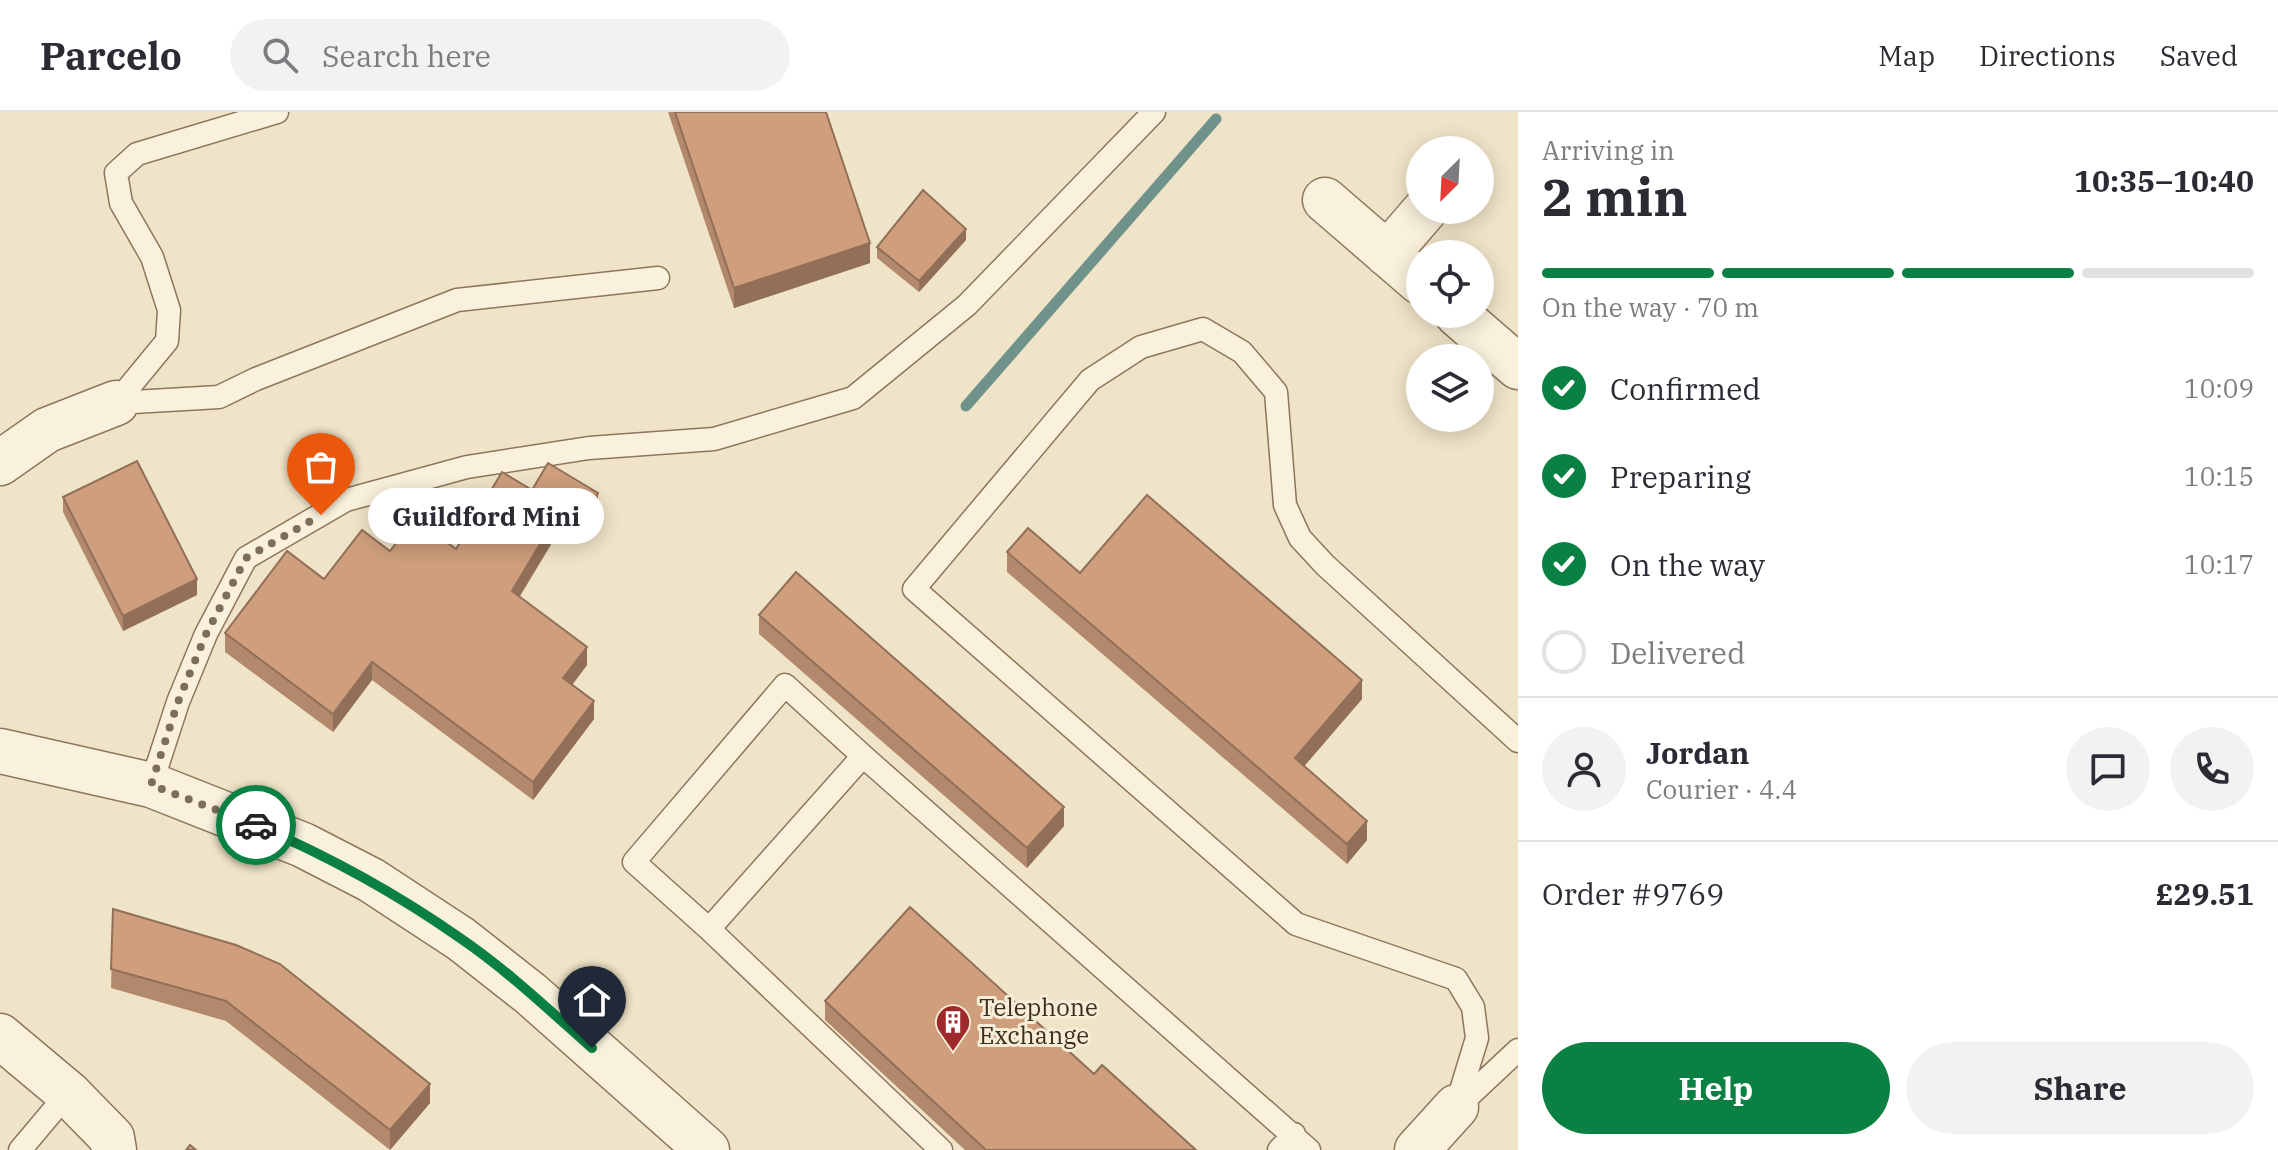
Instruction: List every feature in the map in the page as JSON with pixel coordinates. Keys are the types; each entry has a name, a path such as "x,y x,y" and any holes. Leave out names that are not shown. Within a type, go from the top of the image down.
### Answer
{"street":[{"path":"1325,200 1406,270"},
{"path":"1387,254 1413,224"},
{"path":"1473,328 1518,367"},
{"path":"0,463 47,430 116,403"},
{"path":"0,751 151,785 303,845 371,880 461,939 531,994 707,1150"},
{"path":"0,1036 68,1093 112,1138 114,1150"},
{"path":"1417,1150 1456,1107"}],"lane":[{"path":"116,403 167,341 169,310 152,257 121,203 116,173 137,154 277,112"},
{"path":"151,785 178,702 206,634 246,558 346,500 467,467 589,448 714,439 853,398 967,305 1154,112"},
{"path":"116,403 219,397 256,379 457,300 658,278"},
{"path":"1456,1107 1477,1038 1473,1007 1456,979 1296,924 914,589 1090,380 1141,347 1203,329 1242,352 1276,392 1285,505 1300,538 1325,565 1518,741"},
{"path":"941,1150 709,929 634,862 785,685 1294,1145"},
{"path":"709,929 863,756"},
{"path":"1456,1107 1518,1050"},
{"path":"20,1150 68,1093"}],"building":[{"path":"675,112 826,112 870,243 734,288"},
{"path":"923,190 966,229 919,281 877,247"},
{"path":"137,461 197,579 123,616 63,497"},
{"path":"548,463 598,493 580,524 559,512 512,591 587,647 563,678 594,701 533,782 372,662 333,714 225,633 287,551 324,579 362,530 390,551 415,518 456,549 502,472 532,490"},
{"path":"1147,495 1362,680 1295,758 1367,821 1347,844 1007,552 1028,528 1080,573"},
{"path":"796,572 1064,807 1027,848 759,615"},
{"name":"Telephone Exchange","path":"910,907 1094,1074 1102,1065 1196,1150 986,1150 825,1001"},
{"path":"113,909 236,945 280,964 430,1084 390,1130 226,1001 111,969"}],"waterway":[{"path":"966,406 1216,119"}],"way so far":[{"path":"256,825 151,785 178,702 206,634 246,558 321,515"}],"place":[{"name":"Guildford Mini","path":"321,515"},
{"name":"Telephone Exchange","path":"953,1053"}],"route":[{"path":"256,825 371,880 461,939 531,994 592,1048"}]}
